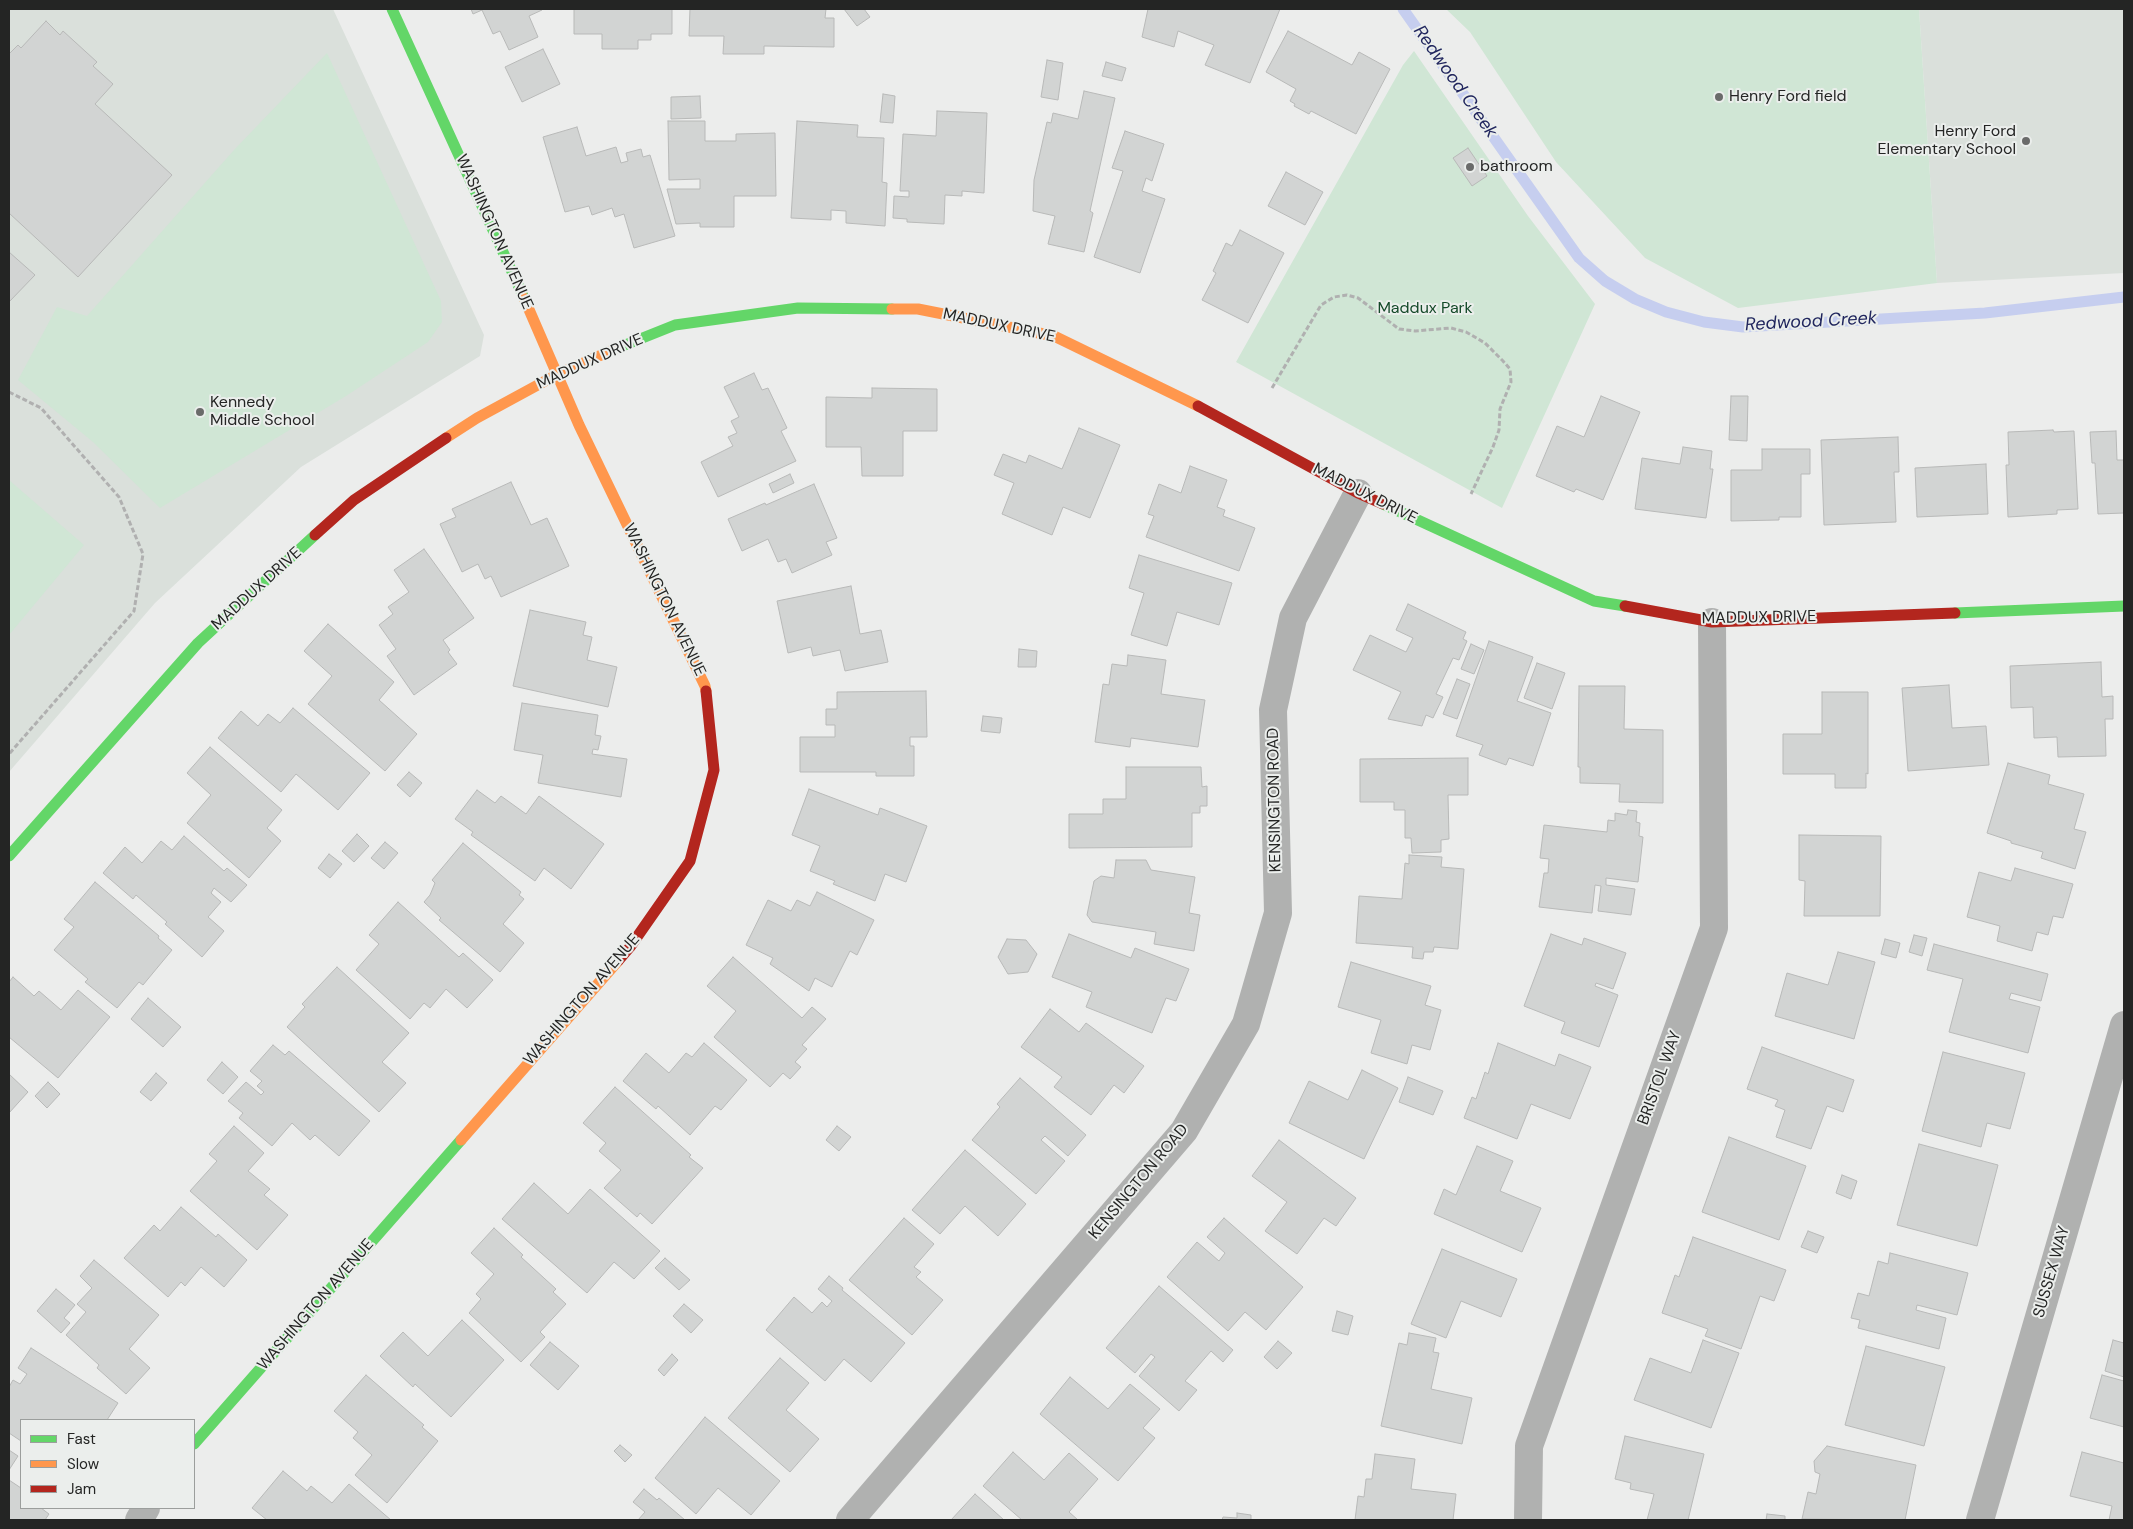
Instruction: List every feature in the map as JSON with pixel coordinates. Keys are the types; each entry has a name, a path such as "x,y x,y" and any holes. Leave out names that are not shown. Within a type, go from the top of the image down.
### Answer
{"street":[{"name":"WASHINGTON AVENUE","path":"195,1443 630,947 690,861 714,770 705,686 579,425 558,374 392,9"},
{"name":"MADDUX DRIVE","path":"9,856 198,642 354,500 477,418 558,374 675,325 798,308 918,309 1054,336 1206,410 1358,493 1594,601 1712,622 2124,606"},
{"name":"KENSINGTON ROAD","path":"850,1520 1184,1131 1246,1024 1278,913 1273,710 1293,618 1358,493"},
{"name":"BRISTOL WAY","path":"1528,1520 1529,1446 1714,928 1712,622"},
{"name":"SUSSEX WAY","path":"1980,1520 2124,1025"},
{"path":"139,1520 145,1509"}],"path":[{"path":"1272,388 1321,305 1334,297 1347,295 1358,298 1399,329 1416,331 1451,328 1466,332 1485,343 1503,361 1510,370 1511,382 1500,409 1499,430 1493,447 1471,494"},
{"path":"9,392 41,408 119,497 144,554 134,611 9,754"}],"shaded area":[{"name":"Kennedy Middle School","path":"9,9 333,9 484,335 480,356 301,467 155,603 9,772"},
{"name":"Henry Ford Elementary School","path":"1919,9 2124,9 2124,273 1937,283"}],"green space":[{"name":"Henry Ford field","path":"1446,9 1919,9 1937,283 1738,308 1645,258 1556,162 1470,32"},
{"name":"Maddux Park","path":"1414,51 1528,216 1595,304 1502,508 1236,362 1403,65"},
{"path":"327,53 441,301 442,322 428,342 346,396 160,508 93,442 18,380 57,307 87,316 234,150"},
{"path":"9,480 84,545 9,635"}],"building":[{"path":"471,9 541,9 529,16 538,37 509,50 500,31 493,34 482,10 473,14"},
{"path":"574,9 672,9 672,34 651,34 651,40 638,40 638,49 602,49 602,34 574,34"},
{"path":"690,9 826,9 825,18 834,18 834,47 764,46 764,54 723,54 724,36 689,36"},
{"path":"844,9 864,9 870,17 857,26"},
{"path":"1148,9 1280,9 1250,83 1205,65 1214,45 1178,31 1174,47 1142,37"},
{"path":"46,21 60,35 63,31 97,62 93,66 113,84 95,104 172,175 78,277 9,213 9,52 18,45 21,48"},
{"path":"1288,31 1352,65 1359,52 1390,69 1356,134 1311,111 1309,114 1294,106 1295,104 1290,101 1296,89 1266,72"},
{"path":"543,49 560,84 522,102 505,67"},
{"path":"1047,60 1063,63 1058,100 1041,97"},
{"path":"1106,62 1126,68 1122,81 1102,76"},
{"path":"1084,91 1115,98 1090,211 1093,213 1084,252 1048,244 1055,216 1033,211 1034,180 1047,122 1051,123 1053,113 1078,119"},
{"path":"883,94 895,96 893,123 880,122"},
{"path":"700,96 701,118 671,119 671,97"},
{"path":"937,111 987,113 984,193 962,191 962,196 945,195 944,224 907,222 907,219 893,218 894,196 909,197 909,191 900,191 903,134 936,136"},
{"path":"668,121 705,121 705,141 736,141 736,134 775,133 776,196 734,196 734,227 700,227 700,223 676,224 667,189 700,189 700,179 669,180"},
{"path":"797,121 858,125 857,137 884,138 882,182 887,183 885,226 846,223 846,211 831,210 831,220 791,218"},
{"path":"577,127 586,156 616,147 621,163 628,161 626,153 641,149 643,157 650,155 675,236 634,248 624,214 615,217 612,208 592,215 589,206 565,212 543,137"},
{"path":"1125,131 1164,144 1152,181 1146,178 1142,191 1165,199 1140,273 1094,257 1123,171 1112,168"},
{"name":"bathroom","path":"1468,148 1487,176 1472,186 1453,158"},
{"path":"1286,172 1323,192 1305,225 1268,206"},
{"path":"1240,230 1284,253 1248,323 1202,300 1216,273 1213,271 1226,243 1232,246"},
{"path":"9,252 35,275 9,302"},
{"path":"754,373 762,390 768,388 787,428 781,431 796,461 718,497 701,462 733,446 728,437 737,433 731,421 739,417 724,387"},
{"path":"872,388 937,389 937,431 903,431 903,476 862,476 861,447 826,447 826,397 872,398"},
{"path":"1601,396 1640,412 1603,500 1576,489 1574,492 1536,476 1557,426 1584,437"},
{"path":"1731,396 1748,396 1747,441 1729,440"},
{"path":"1079,428 1120,445 1090,518 1063,507 1052,535 1002,514 1014,483 994,475 1003,454 1026,463 1029,455 1062,469"},
{"path":"2053,430 2054,432 2074,431 2078,509 2057,510 2057,514 2008,517 2006,465 2009,465 2008,432"},
{"path":"2116,431 2117,460 2124,460 2124,513 2098,514 2095,463 2092,463 2090,432"},
{"path":"1898,437 1899,472 1894,472 1896,522 1824,525 1821,440"},
{"path":"1683,447 1712,451 1710,469 1713,469 1706,518 1635,509 1642,458 1680,464"},
{"path":"1762,449 1810,449 1810,474 1801,474 1801,517 1779,517 1779,520 1731,521 1731,470 1762,470"},
{"path":"1986,464 1988,514 1917,517 1915,468"},
{"path":"1190,466 1227,480 1217,507 1225,510 1223,516 1255,528 1239,571 1146,537 1154,516 1148,514 1159,484 1181,493"},
{"path":"790,474 794,483 773,493 769,484"},
{"path":"511,482 531,525 547,518 569,566 501,597 491,576 485,579 478,564 462,572 440,524 456,517 452,509"},
{"path":"814,484 837,538 826,542 832,555 792,573 786,559 778,562 768,539 742,551 728,519"},
{"path":"424,549 474,618 443,640 450,650 448,652 457,664 414,695 387,656 396,649 379,625 393,614 388,607 409,592 394,570"},
{"path":"1139,555 1232,583 1219,625 1177,612 1167,646 1131,635 1144,593 1129,588"},
{"path":"851,586 860,634 881,630 888,662 845,671 840,650 813,656 811,647 788,653 777,601"},
{"path":"1408,604 1466,632 1463,639 1467,641 1459,660 1453,658 1436,694 1443,697 1433,718 1426,715 1422,726 1388,719 1401,692 1353,670 1370,635 1406,652 1413,638 1396,630"},
{"path":"530,610 586,622 583,635 592,637 587,660 617,667 608,707 513,686"},
{"path":"328,624 394,682 379,700 417,734 385,771 308,704 332,676 304,651"},
{"path":"1489,641 1533,657 1517,701 1551,713 1533,766 1509,758 1506,765 1479,755 1483,745 1456,736"},
{"path":"1471,644 1484,650 1474,674 1461,669"},
{"path":"1019,649 1037,651 1036,667 1018,667"},
{"path":"1128,655 1166,660 1161,694 1205,700 1198,747 1131,738 1130,747 1095,742 1103,684 1109,685 1112,664 1127,666"},
{"path":"2101,662 2102,697 2113,696 2113,719 2105,719 2106,756 2058,757 2057,737 2034,738 2033,707 2011,708 2010,666"},
{"path":"1537,663 1565,673 1552,709 1524,698"},
{"path":"1457,679 1470,684 1457,719 1443,714"},
{"path":"1949,685 1952,728 1986,726 1989,765 1908,771 1902,688"},
{"path":"1579,686 1625,686 1624,729 1663,730 1663,803 1619,802 1620,784 1580,783 1580,767 1578,767"},
{"path":"926,691 927,737 910,737 910,746 914,746 914,776 876,776 876,772 800,772 800,737 835,737 835,725 826,725 826,709 837,709 837,692"},
{"path":"1822,692 1868,692 1868,774 1866,773 1866,788 1835,788 1835,774 1783,774 1783,734 1822,734"},
{"path":"522,703 598,715 595,735 601,736 598,750 593,749 592,754 627,759 621,797 538,783 543,755 514,750"},
{"path":"293,708 370,773 338,810 296,774 281,792 218,738 241,711 258,726 268,714 280,723"},
{"path":"983,716 1002,718 1000,733 981,731"},
{"path":"210,747 282,810 267,828 281,841 249,878 187,823 211,795 187,773"},
{"path":"1468,758 1468,795 1448,795 1449,839 1441,840 1441,852 1412,853 1411,838 1405,838 1405,810 1394,810 1394,802 1360,802 1360,759"},
{"path":"2008,763 2050,775 2048,784 2084,794 2074,829 2086,832 2075,869 2041,858 2043,852 2011,843 2011,841 1987,833"},
{"path":"1126,767 1201,767 1202,787 1207,786 1207,806 1200,806 1200,813 1192,813 1192,847 1069,848 1069,814 1103,814 1103,799 1126,799"},
{"path":"409,772 422,783 410,797 397,785"},
{"path":"809,789 878,815 880,808 927,826 906,882 885,874 875,901 833,884 835,881 810,871 820,846 792,835"},
{"path":"477,790 495,803 501,796 526,814 539,796 604,844 571,889 544,868 535,881 471,835 473,832 455,819"},
{"path":"1628,810 1637,811 1636,822 1640,823 1639,836 1643,837 1638,882 1606,878 1606,885 1635,889 1631,915 1598,911 1601,886 1595,885 1592,913 1539,907 1544,873 1548,873 1549,859 1540,858 1544,825 1607,832 1608,820 1615,821 1615,813 1627,815"},
{"path":"357,834 369,846 354,862 342,851"},
{"path":"1799,835 1881,836 1880,916 1804,916 1805,881 1799,880"},
{"path":"184,836 224,871 227,868 247,885 231,902 214,888 211,893 221,902 208,917 224,931 202,957 165,924 167,922 136,895 133,899 103,873 125,847 142,863 161,841 172,850"},
{"path":"385,842 398,853 384,869 371,858"},
{"path":"463,843 521,892 519,895 524,899 503,924 524,943 500,972 439,920 441,918 424,902 430,895 435,883 432,880"},
{"path":"329,854 342,864 330,878 318,868"},
{"path":"1409,855 1442,857 1441,867 1464,869 1458,949 1434,947 1433,952 1424,952 1423,959 1412,958 1413,947 1356,943 1359,896 1402,899 1405,863 1409,864"},
{"path":"1116,860 1146,860 1151,870 1195,877 1189,913 1200,915 1194,951 1154,944 1156,932 1092,922 1087,915 1094,881 1101,876 1114,878"},
{"path":"2015,868 2073,884 2063,918 2053,916 2048,935 2037,932 2032,951 1997,941 2000,926 1967,917 1979,872 2011,881"},
{"path":"95,882 159,936 158,938 172,950 143,985 139,982 117,1008 85,982 88,979 54,950 74,927 64,919"},
{"path":"817,892 874,920 857,955 850,951 832,987 815,978 809,991 770,964 773,958 746,945 768,900 791,911 797,900 810,906"},
{"path":"398,902 459,957 463,953 493,980 467,1008 446,989 430,1008 424,1003 410,1019 356,970 379,944 369,935"},
{"path":"1069,934 1131,958 1135,948 1189,969 1176,1001 1166,998 1152,1033 1086,1007 1092,992 1052,977"},
{"path":"1551,934 1582,945 1584,938 1626,953 1613,989 1596,983 1595,986 1618,995 1599,1047 1561,1033 1565,1022 1524,1006"},
{"path":"1914,935 1927,938 1922,956 1909,952"},
{"path":"1007,939 1026,940 1037,954 1028,972 1008,974 998,957"},
{"path":"1885,939 1900,943 1896,958 1881,954"},
{"path":"1934,944 2048,974 2041,1001 2011,993 2009,999 2040,1007 2028,1053 1949,1032 1963,979 1927,970"},
{"path":"1838,952 1875,962 1854,1039 1775,1016 1787,973 1828,985"},
{"path":"733,957 802,1018 812,1007 826,1019 802,1045 807,1049 795,1062 801,1067 790,1079 783,1073 770,1087 714,1037 736,1011 707,986"},
{"path":"1351,962 1431,986 1425,1005 1441,1010 1430,1050 1412,1045 1407,1064 1371,1053 1381,1020 1338,1007"},
{"path":"337,967 409,1033 382,1062 406,1083 379,1112 287,1027 305,1007 302,1004"},
{"path":"13,977 34,996 39,991 61,1010 78,990 110,1017 58,1078 9,1037 9,982"},
{"path":"148,998 181,1027 163,1047 131,1019"},
{"path":"1050,1009 1079,1032 1086,1023 1144,1066 1124,1093 1114,1085 1091,1115 1054,1087 1062,1077 1021,1047"},
{"path":"704,1043 747,1080 721,1110 715,1106 690,1135 658,1106 656,1109 623,1081 646,1053 669,1073 686,1053 692,1057"},
{"path":"1498,1043 1555,1066 1559,1054 1591,1067 1570,1119 1531,1104 1517,1139 1464,1118 1472,1097 1476,1099 1485,1072 1488,1074"},
{"path":"273,1045 285,1055 289,1051 370,1121 339,1156 315,1135 310,1140 292,1123 272,1146 239,1118 243,1113 228,1101 246,1082 261,1095 264,1092 257,1086 262,1081 250,1071"},
{"path":"1762,1047 1854,1080 1843,1112 1827,1106 1811,1149 1776,1137 1785,1110 1775,1106 1778,1100 1747,1089"},
{"path":"1943,1052 2025,1073 2010,1129 1987,1123 1981,1147 1922,1131"},
{"path":"222,1062 238,1077 223,1094 207,1080"},
{"path":"1362,1070 1398,1088 1364,1159 1289,1123 1309,1081 1348,1100"},
{"path":"156,1073 167,1083 151,1101 140,1092"},
{"path":"9,1074 28,1092 9,1113"},
{"path":"1408,1077 1443,1091 1433,1115 1399,1102"},
{"path":"1020,1078 1086,1135 1068,1156 1045,1136 1041,1140 1065,1161 1036,1194 972,1140 1000,1107 997,1104"},
{"path":"48,1082 60,1094 47,1108 35,1096"},
{"path":"615,1087 703,1168 652,1224 640,1213 637,1217 604,1188 621,1170 599,1151 606,1143 583,1123"},
{"path":"234,1126 264,1153 248,1171 270,1189 264,1195 288,1215 257,1250 190,1191 217,1161 209,1154"},
{"path":"837,1126 851,1137 839,1151 826,1140"},
{"path":"1729,1137 1806,1166 1779,1240 1702,1212"},
{"path":"1279,1140 1356,1198 1336,1226 1324,1218 1297,1254 1265,1231 1287,1202 1252,1176"},
{"path":"1919,1144 1998,1165 1977,1246 1897,1225"},
{"path":"1477,1146 1513,1161 1500,1191 1541,1208 1522,1252 1434,1214 1444,1189 1456,1195"},
{"path":"965,1150 1026,1204 998,1236 965,1206 940,1234 912,1210"},
{"path":"1842,1175 1857,1181 1851,1199 1836,1193"},
{"path":"534,1183 568,1214 590,1189 660,1251 634,1279 614,1262 587,1293 502,1219"},
{"path":"181,1207 216,1237 218,1234 247,1260 224,1287 201,1267 185,1286 181,1282 168,1297 124,1258 154,1225 160,1231"},
{"path":"904,1218 934,1244 914,1267 921,1272 916,1277 943,1300 912,1335 849,1280"},
{"path":"1224,1218 1303,1287 1266,1330 1245,1312 1228,1331 1167,1277 1197,1242 1219,1261 1225,1253 1207,1237"},
{"path":"494,1228 523,1255 521,1257 556,1289 553,1292 566,1304 540,1332 545,1337 521,1362 469,1313 481,1299 476,1294 494,1274 471,1253"},
{"path":"1808,1231 1824,1237 1817,1253 1801,1247"},
{"path":"1693,1237 1786,1270 1774,1301 1760,1296 1741,1349 1705,1336 1708,1329 1662,1313 1675,1275 1679,1277"},
{"path":"1442,1249 1517,1279 1501,1317 1461,1301 1446,1338 1411,1324"},
{"path":"1890,1253 1968,1273 1957,1315 1917,1305 1916,1310 1946,1318 1939,1349 1858,1328 1860,1320 1851,1318 1858,1293 1869,1296 1878,1261 1888,1264"},
{"path":"665,1258 690,1280 679,1290 655,1268"},
{"path":"94,1260 159,1315 129,1349 150,1368 126,1394 97,1368 99,1365 66,1335 86,1312 77,1304 92,1288 80,1276"},
{"path":"829,1276 843,1288 842,1290 905,1343 871,1382 844,1359 825,1381 766,1330 794,1297 812,1313 822,1302 827,1307 832,1301 818,1289"},
{"path":"1159,1286 1233,1350 1223,1362 1211,1351 1185,1381 1197,1390 1179,1411 1139,1376 1155,1357 1151,1354 1135,1373 1106,1348"},
{"path":"56,1289 75,1305 64,1318 70,1323 61,1333 37,1311"},
{"path":"684,1304 703,1320 691,1333 673,1316"},
{"path":"1337,1311 1353,1316 1348,1335 1332,1331"},
{"path":"462,1320 504,1360 451,1417 415,1384 413,1387 380,1356 403,1332 428,1356"},
{"path":"1409,1333 1436,1338 1433,1352 1439,1353 1431,1389 1472,1398 1462,1444 1381,1426 1399,1343 1407,1345"},
{"path":"1703,1340 1739,1353 1711,1428 1634,1400 1650,1358 1691,1373"},
{"path":"2113,1340 2124,1343 2124,1377 2105,1371"},
{"path":"1278,1341 1292,1353 1277,1369 1264,1357"},
{"path":"550,1342 579,1366 558,1390 530,1365"},
{"path":"1866,1346 1945,1367 1924,1446 1845,1425"},
{"path":"31,1348 118,1403 108,1419 20,1419 20,1440 9,1433 9,1387 13,1380 20,1384 27,1374 18,1368"},
{"path":"672,1354 678,1360 664,1376 658,1370"},
{"path":"780,1358 809,1383 786,1410 819,1439 790,1472 728,1418"},
{"path":"366,1375 424,1425 422,1427 438,1441 387,1503 355,1475 372,1455 353,1438 358,1432 334,1411"},
{"path":"2102,1375 2124,1381 2124,1427 2090,1418"},
{"path":"1070,1377 1108,1409 1130,1384 1160,1409 1143,1428 1155,1438 1118,1481 1040,1414"},
{"path":"705,1417 780,1481 751,1515 718,1488 696,1514 655,1478"},
{"path":"1625,1436 1704,1454 1688,1520 1647,1520 1654,1494 1630,1489 1631,1483 1615,1479"},
{"path":"620,1445 632,1455 625,1462 614,1451"},
{"path":"1827,1446 1916,1465 1905,1520 1802,1519 1808,1492 1816,1494 1820,1474 1815,1472 1814,1461"},
{"path":"9,1450 18,1456 9,1470"},
{"path":"1013,1452 1044,1480 1069,1453 1098,1479 1069,1512 1078,1520 1022,1520 983,1486"},
{"path":"2082,1452 2124,1463 2124,1520 2109,1520 2112,1506 2070,1496"},
{"path":"1375,1454 1415,1459 1411,1489 1456,1494 1453,1520 1355,1520 1358,1496 1364,1497 1366,1479 1372,1479"},
{"path":"283,1471 307,1491 311,1486 332,1503 349,1484 391,1520 267,1520 252,1508"},
{"path":"9,1480 20,1487 20,1509 42,1509 49,1514 45,1520 9,1520"},
{"path":"644,1489 657,1500 659,1498 685,1520 638,1520 645,1512 633,1502"},
{"path":"975,1494 1004,1520 951,1520"},
{"path":"1237,1513 1251,1515 1251,1520 1222,1520 1223,1517 1237,1518"},
{"path":"1767,1514 1785,1516 1785,1520 1766,1520"}],"waterway":[{"name":"Redwood Creek","path":"1403,9 1579,258 1605,281 1635,299 1666,312 1704,322 1743,327 1985,313 2124,297"}],"traffic: fast":[{"path":"392,9 524,298"},
{"path":"615,349 675,325 798,308 892,309"},
{"path":"1383,504 1594,601 1625,606"},
{"path":"9,856 198,643 315,535"},
{"path":"1955,613 2124,606"},
{"path":"195,1443 461,1140"}],"traffic: slow":[{"path":"524,298 579,425 706,691"},
{"path":"892,309 918,309 1054,336 1198,406"},
{"path":"446,438 477,418 558,374 615,349"},
{"path":"461,1140 618,961"}],"traffic: jam":[{"path":"1198,406 1358,493 1383,504"},
{"path":"315,535 354,500 446,438"},
{"path":"1625,606 1712,622 1955,613"},
{"path":"618,961 630,947 690,861 714,770 706,691"}],"place":[{"name":"Henry Ford field","path":"1719,97"},
{"name":"Henry Ford Elementary School","path":"2026,141"},
{"name":"bathroom","path":"1470,167"},
{"name":"Kennedy Middle School","path":"200,412"}]}
